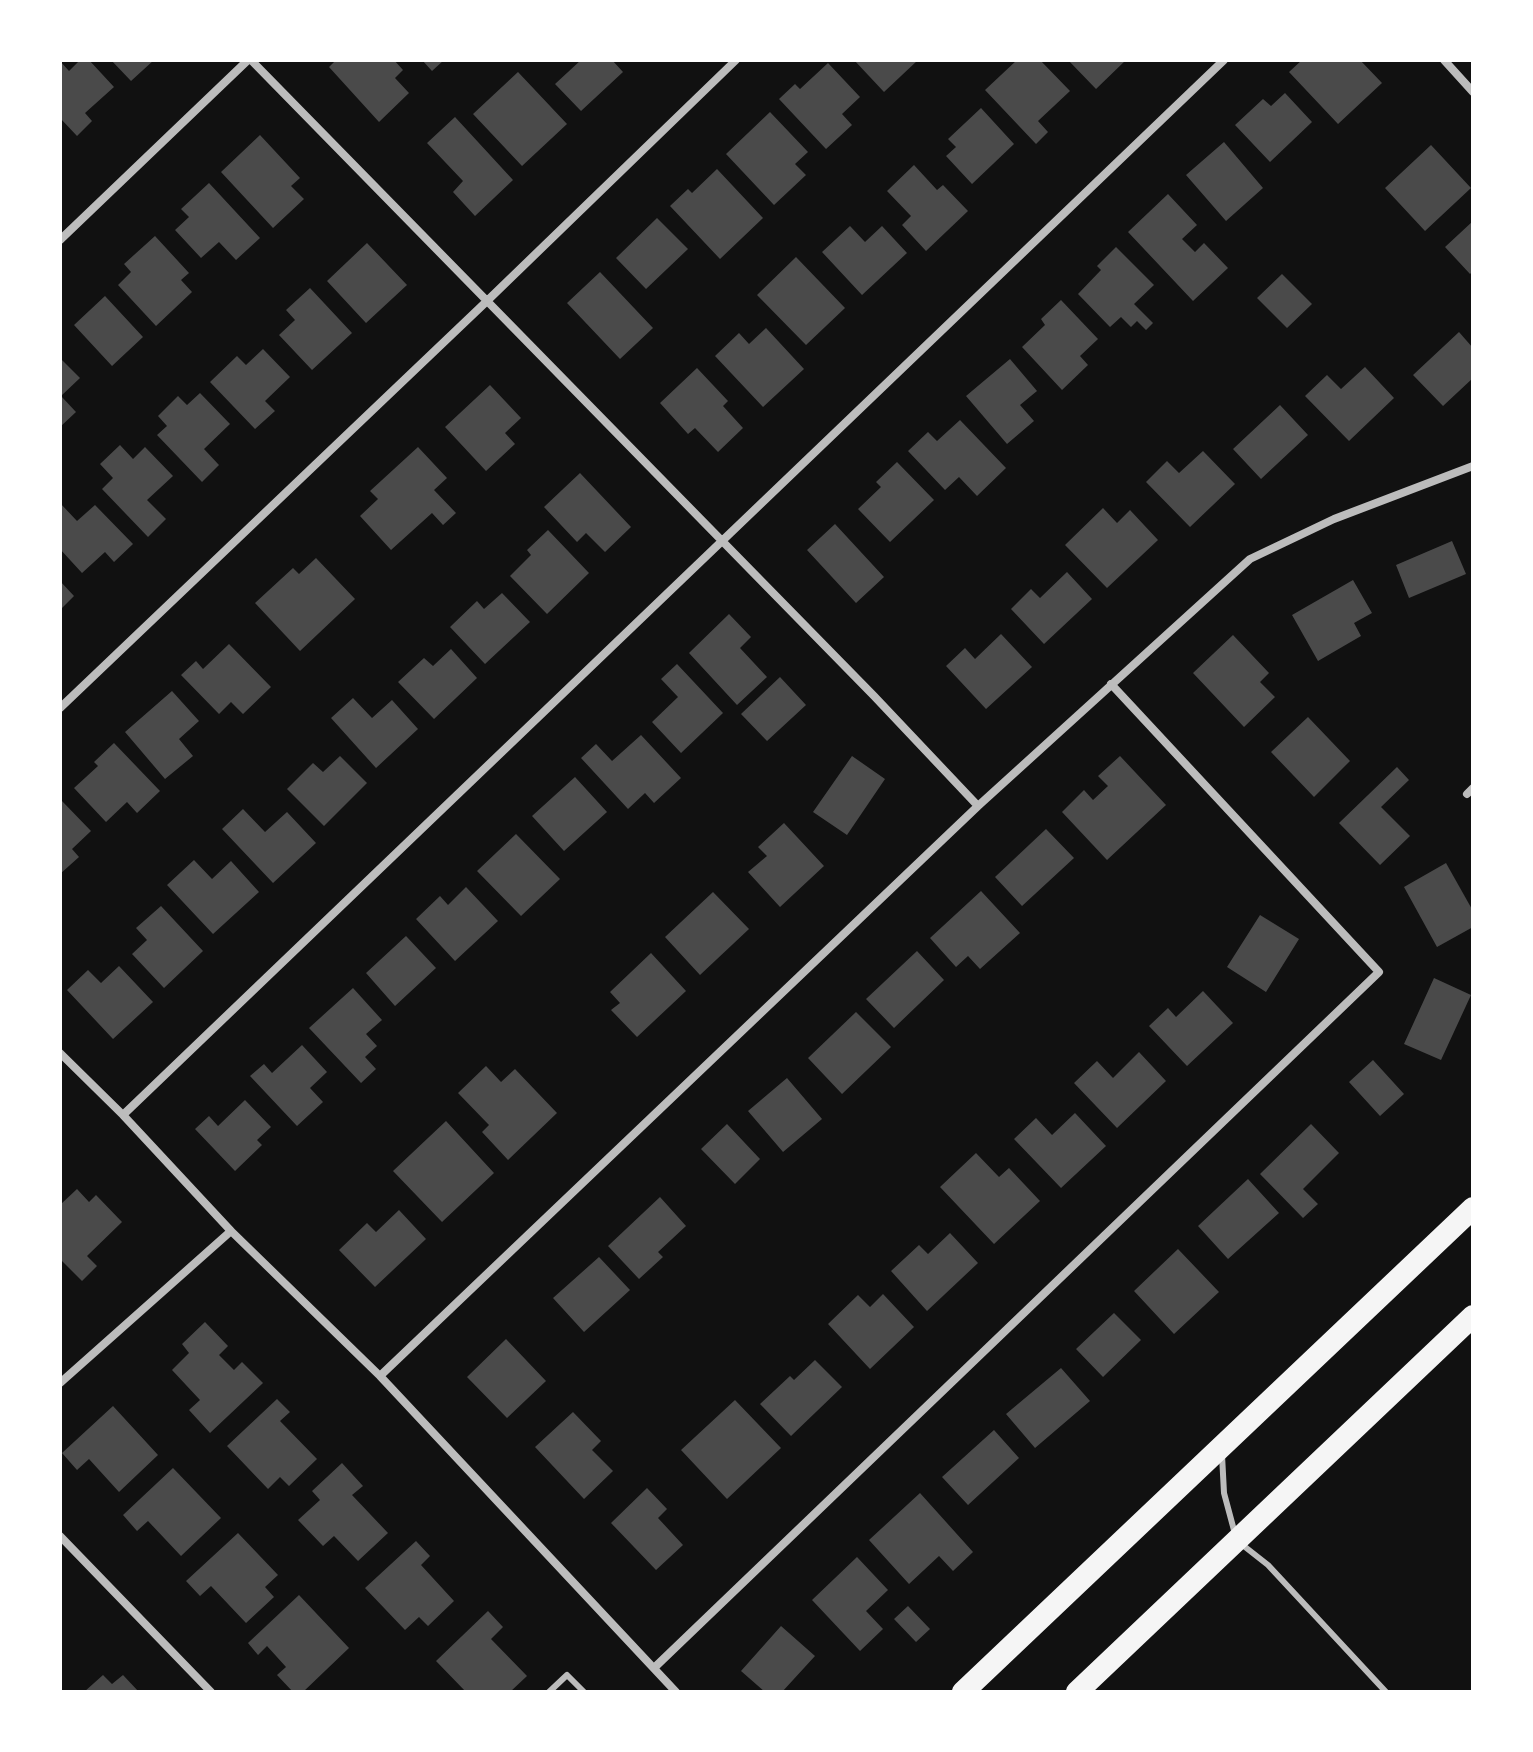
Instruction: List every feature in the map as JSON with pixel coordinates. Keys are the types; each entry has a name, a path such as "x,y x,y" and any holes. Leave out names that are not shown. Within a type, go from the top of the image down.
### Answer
{"highway":[{"path":"963,1692 1473,1208"},
{"path":"1077,1692 1473,1316"}],"street":[{"path":"60,240 250,60 723,541 978,806"},
{"path":"60,708 736,60"},
{"path":"123,1115 1224,60"},
{"path":"1444,60 1471,85"},
{"path":"380,1376 978,806 1250,559 1334,519 1473,466"},
{"path":"654,1668 1379,972 1111,684"},
{"path":"60,1053 123,1115 231,1231 380,1376 676,1692"},
{"path":"60,1383 231,1231"},
{"path":"60,1536 211,1692"}],"lane":[{"path":"1221,1447 1224,1493 1237,1540 1268,1565 1386,1692"},
{"path":"549,1692 567,1675 584,1692"}],"building":[{"path":"80,60 89,60 114,87 85,113 92,121 77,136 60,118 60,61 69,71"},
{"path":"111,60 154,60 131,81"},
{"path":"336,60 394,60 403,70 395,78 409,93 379,122 329,67"},
{"path":"422,60 444,60 432,71"},
{"path":"581,60 612,60 623,72 581,111 555,84"},
{"path":"854,60 918,60 884,92"},
{"path":"1017,60 1040,60 1070,91 1038,121 1048,132 1036,144 985,90"},
{"path":"1068,60 1126,60 1096,89"},
{"path":"1302,60 1360,60 1382,83 1338,124 1289,72"},
{"path":"828,63 860,97 842,114 852,125 826,149 779,99 795,84 800,89"},
{"path":"518,72 567,124 522,166 473,114"},
{"path":"1285,93 1312,122 1270,162 1235,125 1263,99 1271,106"},
{"path":"981,108 1014,144 972,184 946,156 956,147 948,139"},
{"path":"770,112 808,152 795,164 806,175 774,205 726,154"},
{"path":"455,117 513,180 475,216 453,192 463,181 427,143"},
{"path":"260,135 300,178 291,186 304,199 273,228 221,172"},
{"path":"1224,142 1263,188 1226,221 1186,175"},
{"path":"1431,145 1471,188 1425,231 1385,188"},
{"path":"914,165 937,190 943,185 968,211 926,251 902,225 911,216 887,191"},
{"path":"717,169 763,218 720,259 670,206 688,189 692,193"},
{"path":"209,183 260,238 236,260 219,242 201,258 175,230 189,217 181,209"},
{"path":"1168,194 1197,225 1182,239 1195,252 1204,243 1228,268 1193,301 1128,232"},
{"path":"657,218 688,249 646,289 616,258"},
{"path":"1473,221 1473,271 1470,274 1445,247"},
{"path":"850,226 865,242 882,226 907,253 862,295 822,252"},
{"path":"155,236 189,273 181,280 192,292 156,326 118,285 131,272 124,264"},
{"path":"367,243 407,285 366,323 327,281"},
{"path":"1116,247 1154,285 1134,304 1153,323 1146,330 1137,321 1131,327 1121,317 1110,327 1078,294 1101,270 1097,266"},
{"path":"796,257 845,308 806,345 757,295"},
{"path":"600,272 653,328 620,359 567,303"},
{"path":"1282,274 1312,304 1287,328 1257,298"},
{"path":"310,288 352,333 312,370 279,335 295,320 286,310"},
{"path":"105,296 143,337 112,366 74,325"},
{"path":"1061,300 1098,339 1080,356 1088,365 1062,390 1022,347 1045,325 1041,319"},
{"path":"766,328 804,369 763,407 715,356 739,333 749,344"},
{"path":"1459,332 1473,348 1473,378 1443,406 1413,375"},
{"path":"263,349 290,377 265,401 275,411 255,429 210,382 237,356 246,365"},
{"path":"60,358 80,378 61,396 76,412 60,427"},
{"path":"1010,359 1037,391 1020,405 1034,421 1007,444 966,396"},
{"path":"1365,367 1394,398 1349,441 1305,396 1327,375 1341,389"},
{"path":"697,368 728,401 723,406 743,428 718,452 695,428 688,434 660,403"},
{"path":"490,385 521,418 505,433 515,444 486,471 445,427"},
{"path":"200,393 230,424 204,449 219,465 202,482 157,435 167,426 158,416 178,396 187,405"},
{"path":"1280,405 1308,435 1261,479 1233,449"},
{"path":"960,420 1006,468 977,496 959,477 945,490 908,451 928,432 937,441"},
{"path":"120,445 133,459 145,447 173,476 147,500 166,519 148,537 102,489 113,478 100,464"},
{"path":"418,447 447,478 434,490 456,513 443,525 432,513 391,550 360,516 378,499 370,491"},
{"path":"1203,451 1235,484 1190,527 1146,482 1167,461 1179,473"},
{"path":"897,462 934,500 890,542 858,509 881,487 876,482"},
{"path":"580,473 631,527 605,552 586,533 577,542 544,507"},
{"path":"60,503 77,521 95,505 133,544 114,562 105,552 82,573 60,549"},
{"path":"1103,508 1117,523 1130,510 1158,540 1107,588 1065,545"},
{"path":"835,524 884,577 856,603 807,550"},
{"path":"548,530 589,573 547,614 510,576 531,555 527,550"},
{"path":"1452,541 1466,574 1409,598 1396,565"},
{"path":"316,558 355,599 300,651 255,603 293,568 299,574"},
{"path":"1067,572 1092,599 1044,644 1011,609 1031,589 1040,598"},
{"path":"1353,580 1372,613 1354,623 1361,636 1318,661 1292,615"},
{"path":"60,581 74,596 60,610"},
{"path":"502,593 530,622 485,664 450,627 477,601 484,609"},
{"path":"729,614 751,637 740,648 767,677 737,705 689,653"},
{"path":"1001,634 1032,667 986,709 946,666 965,648 975,659"},
{"path":"1233,635 1269,673 1260,682 1275,697 1244,727 1193,673"},
{"path":"229,644 271,687 243,714 231,702 219,714 181,675 196,661 203,669"},
{"path":"451,649 477,678 434,719 398,682 424,658 433,666"},
{"path":"677,664 723,713 681,753 652,722 678,697 661,679"},
{"path":"780,677 806,705 767,741 741,714"},
{"path":"172,691 199,721 179,739 193,756 165,779 125,732"},
{"path":"353,698 372,718 392,700 418,729 376,768 331,718"},
{"path":"1308,717 1350,761 1314,797 1271,752"},
{"path":"641,735 681,778 654,803 645,793 628,809 581,758 596,744 612,761"},
{"path":"114,743 160,791 137,813 127,802 106,822 74,788 98,766 94,762"},
{"path":"340,756 367,783 324,826 287,789 313,763 323,772"},
{"path":"852,756 885,779 847,835 813,812"},
{"path":"1120,756 1166,805 1107,860 1062,812 1084,790 1093,800 1108,786 1098,776"},
{"path":"1397,767 1409,780 1381,807 1410,836 1380,865 1339,823"},
{"path":"575,777 607,812 564,851 532,816"},
{"path":"62,801 91,831 72,849 79,857 60,874 60,803"},
{"path":"243,809 265,832 287,812 316,843 273,883 222,829"},
{"path":"784,823 824,866 780,907 748,872 767,856 758,847"},
{"path":"1046,829 1074,858 1022,906 995,877"},
{"path":"516,834 560,879 521,916 477,871"},
{"path":"194,860 212,879 231,861 259,892 213,934 167,885"},
{"path":"1446,863 1473,911 1473,927 1437,947 1404,887"},
{"path":"466,887 498,921 455,961 416,919 440,896 448,905"},
{"path":"981,891 1020,933 980,969 968,956 956,967 930,938"},
{"path":"713,892 749,929 700,975 665,937"},
{"path":"161,906 203,951 164,988 132,954 147,940 136,928"},
{"path":"1260,915 1299,939 1266,992 1227,967"},
{"path":"406,936 436,968 395,1006 366,973"},
{"path":"917,951 944,980 894,1028 866,999"},
{"path":"651,953 686,991 637,1037 611,1010 620,1003 610,992"},
{"path":"119,966 153,1002 113,1039 67,990 88,970 101,983"},
{"path":"1434,978 1471,995 1441,1060 1404,1044"},
{"path":"353,988 382,1020 366,1034 377,1046 365,1057 376,1069 361,1083 309,1028"},
{"path":"1203,991 1233,1023 1187,1066 1149,1026 1168,1008 1176,1017"},
{"path":"856,1012 891,1047 842,1094 808,1058"},
{"path":"302,1045 327,1072 310,1088 323,1102 297,1126 250,1076 264,1064 272,1073"},
{"path":"1139,1052 1166,1081 1117,1128 1074,1083 1097,1061 1113,1078"},
{"path":"1373,1060 1404,1094 1380,1116 1349,1082"},
{"path":"486,1066 501,1082 515,1069 557,1113 508,1160 482,1132 489,1125 458,1093"},
{"path":"787,1078 822,1119 783,1152 748,1111"},
{"path":"245,1100 271,1127 257,1140 262,1145 235,1171 195,1129 209,1116 218,1126"},
{"path":"1075,1113 1106,1146 1061,1188 1014,1139 1036,1118 1052,1135"},
{"path":"446,1121 494,1173 442,1222 393,1171"},
{"path":"727,1124 760,1159 735,1184 701,1149"},
{"path":"1311,1124 1339,1153 1303,1189 1318,1204 1303,1218 1260,1174"},
{"path":"976,1153 999,1177 1009,1168 1040,1201 994,1244 940,1187"},
{"path":"1248,1179 1279,1213 1228,1259 1198,1226"},
{"path":"77,1189 89,1202 96,1195 122,1222 87,1256 97,1266 82,1281 60,1259 60,1205"},
{"path":"660,1197 686,1226 658,1252 663,1257 639,1279 608,1246"},
{"path":"399,1210 426,1239 375,1287 339,1250 367,1223 376,1232"},
{"path":"950,1233 978,1263 927,1311 891,1271 919,1245 928,1254"},
{"path":"1178,1249 1219,1292 1174,1334 1134,1291"},
{"path":"599,1257 630,1290 584,1332 553,1298"},
{"path":"883,1294 914,1327 870,1369 828,1324 858,1295 870,1307"},
{"path":"1114,1313 1141,1340 1103,1377 1076,1349"},
{"path":"205,1322 228,1346 219,1355 234,1370 242,1362 263,1383 210,1433 189,1410 200,1400 172,1370 189,1353 182,1344"},
{"path":"506,1339 546,1381 507,1418 467,1377"},
{"path":"815,1360 842,1387 791,1436 760,1404 790,1376 794,1380"},
{"path":"1061,1368 1090,1401 1035,1448 1006,1414"},
{"path":"277,1399 290,1412 280,1421 317,1459 289,1486 280,1477 268,1489 227,1446"},
{"path":"735,1400 781,1448 727,1499 681,1450"},
{"path":"113,1406 158,1455 119,1492 89,1459 77,1470 62,1453"},
{"path":"573,1412 601,1441 592,1450 613,1471 584,1499 535,1447"},
{"path":"994,1430 1019,1458 968,1505 942,1477"},
{"path":"342,1463 363,1486 352,1495 388,1533 358,1561 334,1536 323,1546 298,1520 320,1500 312,1491"},
{"path":"173,1468 221,1518 181,1556 148,1521 137,1531 123,1515"},
{"path":"647,1488 667,1509 658,1518 683,1545 656,1570 611,1523"},
{"path":"920,1493 973,1552 953,1571 939,1556 909,1584 869,1540"},
{"path":"238,1533 278,1575 265,1587 274,1597 246,1623 211,1586 200,1596 186,1581"},
{"path":"416,1541 430,1556 421,1565 454,1601 428,1626 419,1617 405,1630 365,1588"},
{"path":"857,1557 888,1590 866,1611 883,1629 860,1651 812,1600"},
{"path":"299,1595 349,1648 303,1692 293,1692 277,1675 286,1667 267,1646 258,1655 248,1643"},
{"path":"908,1606 930,1629 916,1642 894,1619"},
{"path":"488,1611 503,1627 491,1639 527,1676 510,1692 466,1692 436,1661"},
{"path":"781,1626 815,1656 782,1692 765,1692 741,1671"},
{"path":"103,1675 112,1684 123,1675 139,1692 84,1692"}]}
